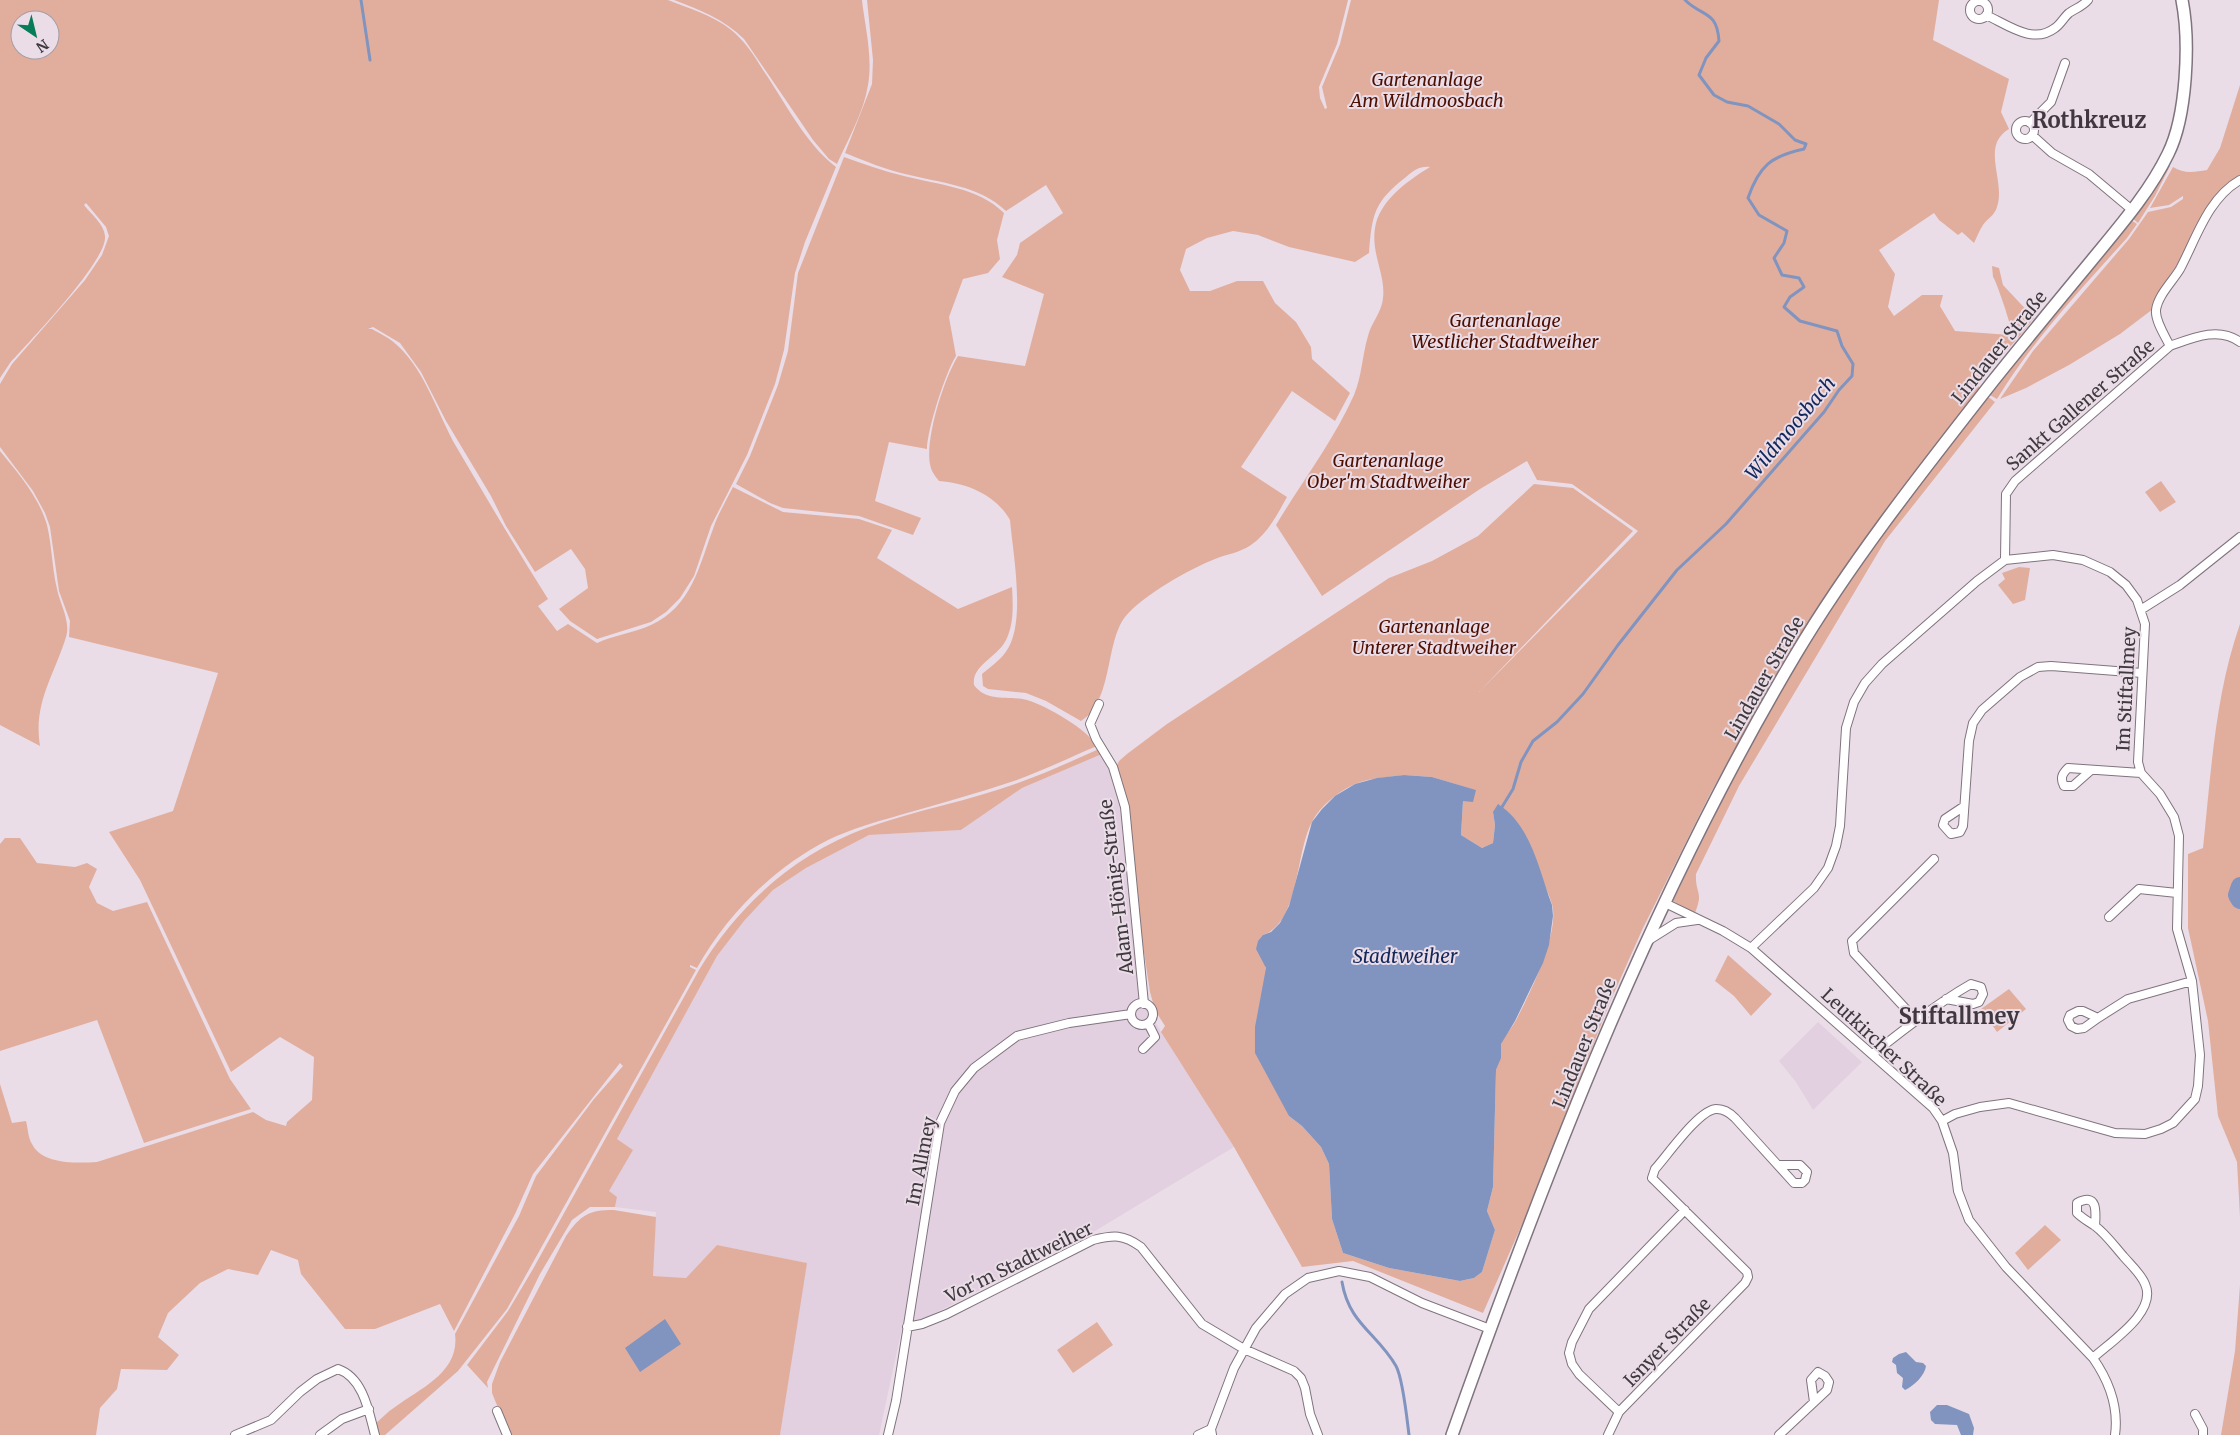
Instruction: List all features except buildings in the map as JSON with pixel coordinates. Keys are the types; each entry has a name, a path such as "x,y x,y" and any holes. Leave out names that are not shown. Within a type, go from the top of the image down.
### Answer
{"main road":[{"name":"Lindauer Straße","path":"1452,1435 1532,1218 1637,962 1716,795 1796,653 1836,592 1967,415 2132,210 2166,159 2177,129 2184,87 2186,51 2182,0"}],"street":[{"path":"1986,15 2035,36 2055,28 2070,12 2078,10 2088,0"},
{"path":"2030,123 2051,102 2065,63"},
{"path":"2022,122 2030,123 2034,127 2032,135 2028,138 2022,138 2017,132 2018,126 2022,122"},
{"path":"2032,135 2052,153 2089,174 2132,210"},
{"path":"2170,346 2158,321 2156,310 2160,298 2179,270 2202,224 2221,195 2240,180"},
{"name":"Sankt Gallener Straße","path":"2005,560 2006,494 2014,481 2170,346 2191,338 2214,333 2235,338 2240,342"},
{"path":"2142,609 2180,585 2240,537"},
{"name":"Im Stiftallmey","path":"1942,1121 1955,1114 1980,1107 2009,1103 2115,1133 2145,1134 2167,1126 2184,1113 2195,1099 2198,1086 2200,1055 2192,981 2177,929 2179,836 2174,817 2160,794 2141,773 2137,751 2145,624 2142,609 2126,585 2110,572 2083,560 2053,555 2005,560"},
{"path":"1751,948 1814,888 1828,868 1836,846 1840,826 1846,728 1854,702 1865,683 1897,651 1977,581 2005,560"},
{"path":"1963,807 1969,741 1973,723 1982,710 2020,677 2038,667 2051,666 2142,672"},
{"name":"Adam-Hönig-Straße","path":"1099,704 1090,724 1096,739 1113,767 1125,807 1144,1004"},
{"path":"2090,770 2141,773"},
{"path":"1916,1020 1854,952 1852,941 1934,859"},
{"path":"2109,917 2139,889 2177,893"},
{"name":"Leutkircher Straße","path":"1666,903 1751,948 1921,1097 1942,1121 1953,1153 1958,1191 1969,1220 2006,1266 2093,1358 2102,1372 2116,1409 2115,1435"},
{"path":"1646,942 1676,922 1699,920"},
{"path":"2098,1018 2128,999 2192,981"},
{"path":"1873,1054 1946,999"},
{"path":"1131,1014 1136,1023 1142,1025 1148,1023 1152,1017 1152,1010 1144,1004"},
{"name":"Im Allmey","path":"888,1435 896,1401 940,1122 955,1091 974,1068 1017,1036 1069,1023 1131,1014 1135,1006 1144,1004"},
{"path":"1143,1049 1155,1037 1148,1023"},
{"path":"1619,1412 1579,1374 1572,1364 1569,1353 1572,1342 1588,1309 1684,1210 1652,1178 1655,1169 1703,1114 1716,1109 1730,1113 1780,1165"},
{"name":"Isnyer Straße","path":"1608,1435 1619,1412 1745,1283 1748,1276 1747,1272 1684,1210"},
{"path":"2093,1358 2130,1326 2144,1310 2148,1297 2146,1284 2095,1226"},
{"name":"Vor'm Stadtweiher","path":"907,1327 922,1324 947,1314 1093,1240 1112,1236 1128,1238 1141,1247 1202,1324 1244,1349 1294,1371 1301,1378 1310,1414 1318,1435"},
{"path":"1198,1435 1212,1432 1234,1368 1256,1328 1284,1294 1308,1278 1339,1272 1370,1277 1422,1303 1490,1329"},
{"path":"235,1435 271,1420 300,1392 317,1379 338,1369 350,1378 363,1395 369,1409 375,1435"},
{"path":"1779,1435 1814,1402"},
{"path":"320,1435 342,1419 369,1409"},
{"path":"497,1411 507,1435"},
{"path":"2195,1414 2203,1429 2203,1435"}],"shaded area":[{"path":"1102,754 1110,767 1122,807 1140,995 1161,1032 1234,1147 1095,1231 922,1320 903,1323 879,1435 780,1435 806,1263 717,1245 686,1278 652,1276 656,1212 615,1207 617,1197 608,1191 633,1150 617,1139 717,956 744,921 773,890 806,868 869,835 961,830 1022,788"},
{"path":"1818,1022 1862,1062 1813,1110 1796,1082 1779,1061"}],"green space":[{"path":"0,0 668,0 716,20 740,38 805,134 836,167 805,242 795,273 784,350 775,384 747,455 711,526 694,576 680,598 666,612 651,622 597,639 570,621 559,609 588,588 585,569 571,549 535,572 506,526 491,496 446,421 421,372 400,343 373,327 368,329 372,329 395,343 408,356 416,368 457,448 548,599 538,606 557,631 568,624 597,643 644,628 665,617 685,596 692,584 717,518 733,487 783,512 859,519 892,530 877,558 958,609 1012,587 1012,619 1007,638 998,650 981,666 974,678 974,685 979,691 991,696 1027,700 1045,707 1085,732 1097,746 1017,780 873,823 837,836 808,851 789,864 753,895 722,930 697,968 690,965 690,967 696,970 507,1309 458,1371 385,1435 377,1435 374,1425 392,1409 427,1386 445,1369 455,1347 455,1334 519,1216 536,1176 594,1099 623,1066 620,1063 533,1174 515,1214 454,1331 440,1304 375,1329 345,1329 301,1274 298,1260 271,1250 258,1275 228,1269 200,1283 168,1313 158,1337 179,1355 167,1370 121,1369 117,1389 100,1408 96,1435 0,1435 0,1084 12,1123 26,1121 30,1139 37,1151 44,1156 61,1161 97,1162 253,1112 266,1120 286,1126 287,1122 312,1100 314,1057 280,1037 231,1072 140,880 109,832 173,811 218,673 69,637 70,621 59,591 50,527 45,513 33,491 0,447 0,384 12,364 85,280 102,255 109,236 106,227 86,203 84,205 100,223 104,232 103,247 94,263 66,301 10,363 0,378"},
{"path":"674,0 862,0 870,64 868,85 859,115 837,164 829,159 813,140 744,39 720,21 702,11"},
{"path":"867,0 1348,0 1337,44 1319,87 1320,98 1325,109 1327,108 1322,87 1340,44 1351,0 1939,0 1933,40 2009,79 2001,112 2009,129 2001,136 1996,145 1995,154 1999,186 1997,207 1983,225 1974,243 1962,232 1958,235 1939,220 1934,213 1879,250 1895,274 1888,307 1894,316 1922,295 1943,295 1940,306 1955,331 2010,335 2016,340 1977,385 1981,389 1792,650 1711,792 1643,928 1610,1002 1527,1213 1483,1313 1353,1261 1302,1267 1234,1147 1161,1032 1165,1026 1155,1010 1150,992 1116,767 1119,761 1127,754 1167,724 1389,578 1432,561 1478,536 1534,484 1573,488 1633,531 1479,692 1638,531 1572,484 1537,480 1527,461 1480,489 1322,596 1276,525 1327,445 1346,412 1359,381 1368,336 1381,308 1383,298 1382,280 1374,234 1379,214 1398,190 1430,167 1423,167 1417,169 1395,186 1381,202 1374,218 1369,253 1355,262 1289,247 1258,235 1233,231 1207,238 1186,249 1180,270 1190,291 1210,291 1237,281 1263,281 1275,303 1296,322 1311,347 1312,359 1350,393 1335,421 1292,391 1241,467 1287,497 1276,517 1262,535 1251,545 1205,563 1180,576 1143,600 1125,617 1114,642 1104,687 1099,700 1091,712 1081,721 1046,701 1026,693 988,689 983,686 982,674 1005,653 1012,641 1015,626 1017,589 1010,520 997,504 980,492 960,484 939,481 931,467 930,440 942,393 958,356 1025,366 1044,294 1002,277 1017,255 1020,243 1063,213 1046,185 1006,211 995,202 971,190 897,172 845,153 872,84 873,60","holes":["1404,775 1432,777 1475,790 1463,801 1461,835 1482,848 1493,843 1495,825 1493,812 1542,879 1552,904 1553,916 1552,931 1542,964 1521,1011 1502,1041 1500,1048 1496,1070 1493,1187 1487,1211 1495,1230 1482,1272 1474,1278 1460,1281 1389,1268 1343,1253 1332,1219 1329,1164 1321,1147 1302,1126 1289,1116 1265,963 1263,935 1275,928 1284,916 1295,885 1307,835 1315,816 1325,805 1349,787 1367,780"]},
{"path":"2240,85 2240,178 2221,194 2153,309 2120,334 2069,365 2026,388 2000,399 2033,351 2129,239 2148,212 2171,207 2183,199 2183,196 2169,205 2150,208 2173,167 2185,172 2207,170 2220,148"},
{"path":"844,157 889,172 970,192 994,204 1004,213 997,240 1000,259 988,273 963,279 949,317 956,356 947,374 938,401 930,429 927,449 889,442 875,501 921,518 913,535 859,516 783,508 736,484 750,456 778,385 788,351 798,273"},
{"path":"2168,164 2170,166 2155,196 2138,223 2132,218"},
{"path":"2131,220 2137,224 2127,238 2042,336 1997,399 1988,394"},
{"path":"1992,266 1999,268 2003,285 2034,318 2018,338 2012,333 2004,304 1993,277"},
{"path":"1987,396 1995,402 1885,541 1739,786 1696,874 1699,900 1695,913 1673,901 1751,746 1793,670 1839,596 1911,495"},
{"path":"0,451 27,486 39,505 47,525 57,589 67,625 66,637 46,690 39,716 40,746 0,725"},
{"path":"2161,481 2176,502 2160,512 2145,492"},
{"path":"2019,567 2030,568 2025,600 2013,604 1998,585 2005,579 2002,573"},
{"path":"2240,624 2240,1217 2237,1162 2218,1116 2208,1021 2188,928 2188,854 2203,848 2219,706"},
{"path":"1099,749 1102,754 1022,788 961,830 869,835 806,868 773,890 744,921 717,956 617,1139 633,1150 609,1191 617,1197 615,1207 590,1207 572,1220 540,1274 487,1382 488,1388 467,1365 508,1311 533,1269 699,970 714,946 750,903 792,867 840,839 866,828 904,816 1018,783"},
{"path":"5,838 20,838 37,863 75,867 87,863 97,869 89,887 97,903 113,911 147,902 230,1079 251,1109 144,1143 97,1020 0,1051 0,844"},
{"path":"1728,955 1772,994 1751,1016 1734,996 1715,981"},
{"path":"2009,989 2026,1009 1997,1032 1981,1009"},
{"path":"614,1210 656,1217 653,1276 686,1278 717,1245 807,1263 780,1435 509,1435 492,1393 492,1384 500,1362 571,1229 586,1215 598,1211"},
{"path":"2045,1225 2061,1240 2028,1270 2015,1253"},
{"path":"2240,1285 2240,1435 2221,1435 2235,1351"},
{"path":"1097,1322 1113,1345 1073,1373 1057,1350"}],"water":[{"name":"Stadtweiher","path":"1404,775 1432,777 1476,790 1473,802 1463,801 1461,835 1482,848 1493,843 1495,825 1493,812 1498,804 1510,813 1519,824 1533,850 1552,905 1553,916 1549,945 1543,963 1515,1021 1501,1044 1501,1058 1496,1070 1493,1187 1487,1211 1495,1230 1482,1272 1474,1278 1460,1281 1389,1268 1343,1253 1332,1219 1329,1164 1321,1147 1302,1126 1289,1116 1255,1053 1255,1027 1266,968 1256,949 1258,941 1280,923 1289,906 1312,822 1335,796 1355,784 1377,778"},
{"path":"665,1319 681,1344 640,1372 625,1348"},
{"path":"1906,1352 1916,1362 1923,1363 1926,1366 1919,1380 1905,1390 1902,1387 1903,1378 1897,1373 1896,1365 1892,1362 1893,1358"},
{"path":"1937,1405 1947,1405 1969,1414 1974,1428 1973,1435 1961,1435 1957,1425 1935,1424 1931,1420 1930,1412"}],"waterway":[{"path":"361,0 370,60"},
{"name":"Wildmoosbach","path":"1502,807 1513,789 1521,762 1533,741 1557,722 1583,694 1618,645 1677,570 1726,524 1824,412 1839,390 1852,376 1853,364 1842,346 1837,331 1800,321 1784,307 1790,297 1804,287 1799,278 1782,275 1774,258 1784,243 1787,231 1759,215 1748,198 1757,178 1768,164 1783,155 1804,149 1806,144 1795,140 1779,124 1748,106 1727,102 1714,95 1699,75 1706,58 1719,41 1718,31 1708,15 1685,0"},
{"path":"2240,886 2237,895 2240,900"},
{"path":"1342,1282 1346,1296 1357,1318 1389,1355 1396,1366 1403,1389 1409,1435"}],"district":[{"name":"Rothkreuz","path":"2089,120"},
{"name":"Stiftallmey","path":"1959,1016"}],"park label":[{"name":"Gartenanlage Am Wildmoosbach","path":"1427,89"},
{"name":"Gartenanlage Westlicher Stadtweiher","path":"1505,330"},
{"name":"Gartenanlage Ober'm Stadtweiher","path":"1388,470"},
{"name":"Gartenanlage Unterer Stadtweiher","path":"1434,636"}]}
